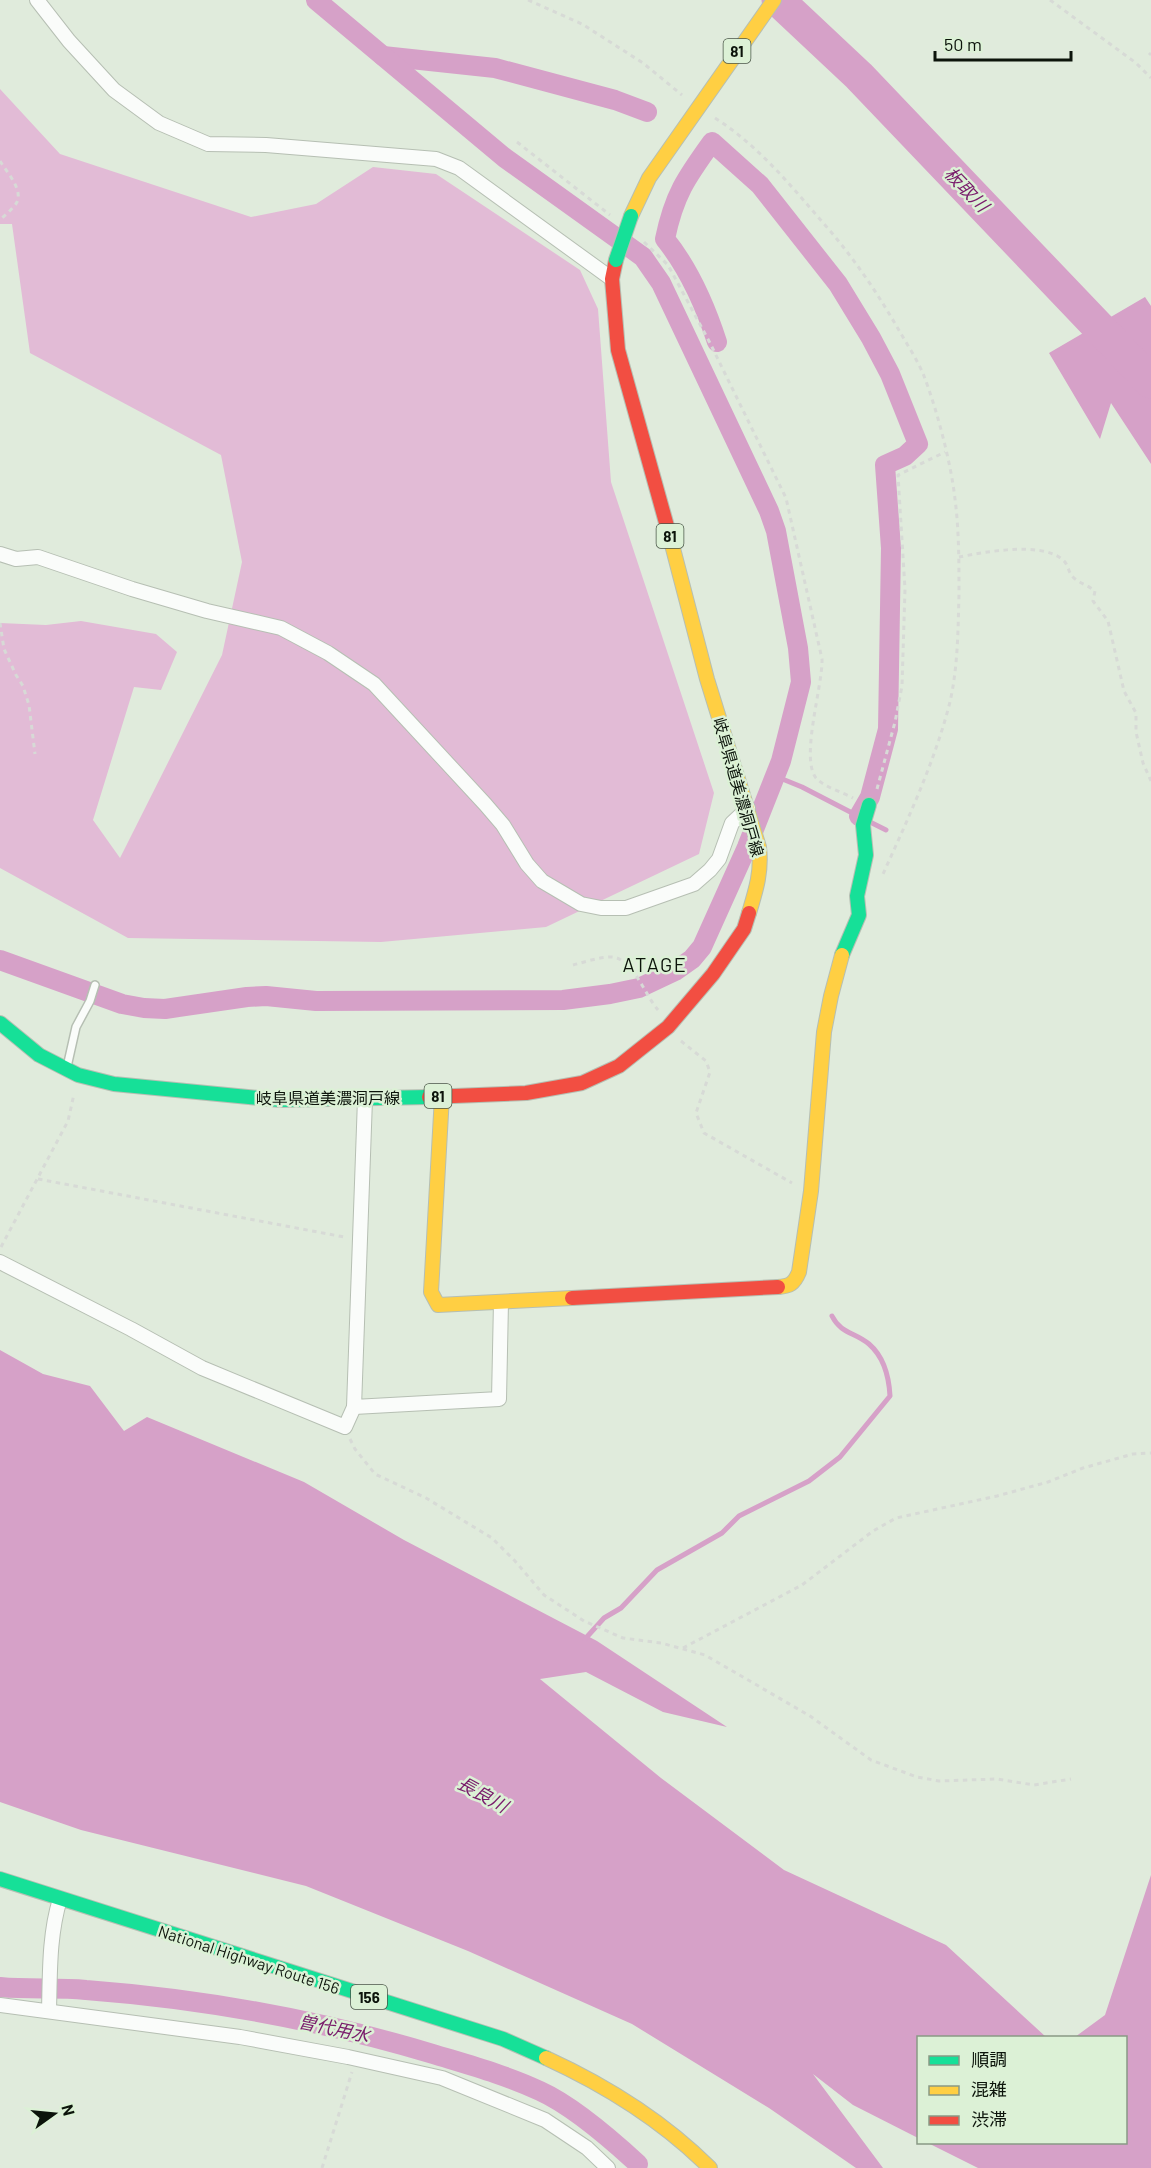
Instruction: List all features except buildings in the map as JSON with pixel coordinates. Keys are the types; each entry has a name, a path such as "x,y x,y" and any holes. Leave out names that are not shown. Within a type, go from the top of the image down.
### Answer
{"main road":[{"name":"81","path":"699,105 774,0"},
{"name":"岐阜県道美濃洞戸線","path":"0,1023 39,1055 72,1072 114,1084 280,1100 526,1093 582,1083 619,1066 669,1026 713,974 744,929 759,882 761,864 759,847 707,679 658,490 618,350 612,279 625,219 649,178 699,105"},
{"path":"442,1096 431,1292 438,1305 789,1286 795,1282 799,1272 810,1191 824,1032 843,953 859,915 857,896 866,855 863,825 869,805"},
{"name":"National Highway Route 156","path":"0,1879 503,2039 560,2063 613,2092 668,2129 710,2168"}],"street":[{"path":"37,0 69,41 114,90 159,123 208,144 278,146 436,159 459,168 612,279"},
{"path":"0,554 16,559 38,557 154,595 281,628 328,652 374,684 503,825 527,864 542,881 581,904 601,908 626,908 694,884 719,859 732,823 749,812"},
{"path":"0,1262 202,1368 345,1427 354,1407 365,1099"},
{"path":"354,1407 499,1399 501,1302"},
{"path":"49,2005 51,1944 54,1918 60,1899"},
{"path":"0,2005 49,2005 240,2037 442,2078 545,2120 587,2148 608,2168"}],"lane":[{"path":"72,1072 76,1027 90,1001 95,985"}],"path":[{"path":"528,0 582,24 643,63 726,125 765,158 863,272 923,374 955,497 959,557 956,670 949,702 927,769 882,876"},
{"path":"1050,0 1136,63 1151,78"},
{"path":"517,142 625,219"},
{"path":"0,161 16,186 18,195 17,203 0,220"},
{"path":"637,237 668,264 710,343 786,498 823,669 813,720 811,770 818,780 869,805 875,800 902,686 905,589 898,475 945,452"},
{"path":"959,557 1023,548 1043,552 1066,562 1071,575 1095,591 1093,601 1108,621 1124,691 1136,713 1138,742 1143,763 1151,781"},
{"path":"0,623 4,649 23,686 29,705 35,754"},
{"path":"573,965 609,957 620,958 628,963 669,1026 706,1061 710,1072 696,1113 704,1133 810,1191"},
{"path":"0,1249 68,1121 72,1072"},
{"path":"38,1179 360,1241"},
{"path":"345,1427 355,1449 375,1474 426,1498 492,1538 544,1595 584,1621 623,1638 661,1643 705,1655 810,1716 870,1760 917,1777 939,1781 997,1779 1034,1785 1071,1779"},
{"path":"681,1649 802,1585 873,1531 896,1518 997,1496 1048,1482 1083,1468 1133,1455 1151,1453"},
{"path":"322,2168 356,2059"}],"shaded area":[{"path":"0,89 60,154 251,217 316,204 373,167 436,174 580,270 598,309 611,482 714,793 699,854 546,927 381,942 128,938 0,868 0,623 46,625 81,621 156,634 177,652 161,690 134,687 93,820 120,858 222,655 242,562 221,455 30,353 12,224 0,224"}],"water":[{"path":"1145,297 1151,306 1151,464 1111,403 1100,439 1049,353"},
{"name":"長良川","path":"0,1350 43,1374 90,1386 124,1431 147,1417 304,1482 404,1540 597,1641 727,1727 663,1712 586,1672 540,1679 661,1778 784,1870 946,1945 1045,2036 917,2036 917,2137 853,2105 813,2074 883,2168 856,2168 769,2108 632,2024 468,1951 306,1886 81,1830 0,1802"},
{"path":"1151,1875 1151,2168 978,2168 930,2144 1127,2144 1127,2036 1076,2036 1105,2015"}],"waterway":[{"path":"0,960 122,1004 165,1009 266,996 316,1001 563,1000 639,988 675,971 692,959 702,947 747,847 781,761 801,682 798,648 776,531 769,511 661,283 643,257 505,158 316,0"},
{"name":"板取川","path":"778,0 859,76 1151,382"},
{"path":"383,56 495,68 615,100 647,112"},
{"path":"717,342 696,288 665,239 677,198 712,142 760,185 838,284 890,374 918,444 905,456 885,465 891,548 888,729 870,797 859,816"},
{"path":"775,776 802,787 860,817"},
{"path":"868,821 886,830"},
{"path":"585,1639 604,1618 621,1608 657,1570 722,1533 739,1516 809,1481 840,1457 890,1396 887,1375 874,1349 864,1340 844,1330 832,1316"},
{"name":"曽代用水","path":"0,1987 75,1989 218,2005 305,2021 390,2042 487,2071 540,2091 578,2114 638,2164"}],"traffic: fast":[{"path":"616,260 631,216"},
{"path":"842,955 859,915 857,896 866,855 863,825 869,805"},
{"path":"0,1023 39,1055 78,1075 114,1084 280,1100 429,1097"},
{"path":"0,1879 503,2039 546,2058"}],"traffic: slow":[{"path":"631,216 649,178 774,0"},
{"path":"670,537 707,679 759,847 759,872 749,913"},
{"path":"778,1287 791,1284 799,1272 811,1191 824,1032 842,955"},
{"path":"442,1096 431,1292 438,1305 572,1298"},
{"path":"546,2058 591,2080 653,2119 710,2168"}],"traffic: jam":[{"path":"616,260 612,279 618,350 670,537"},
{"path":"429,1097 526,1093 582,1083 619,1066 668,1027 713,974 744,929 749,913"},
{"path":"572,1298 778,1287"}],"district":[{"name":"ATAGE","path":"655,964"}]}
